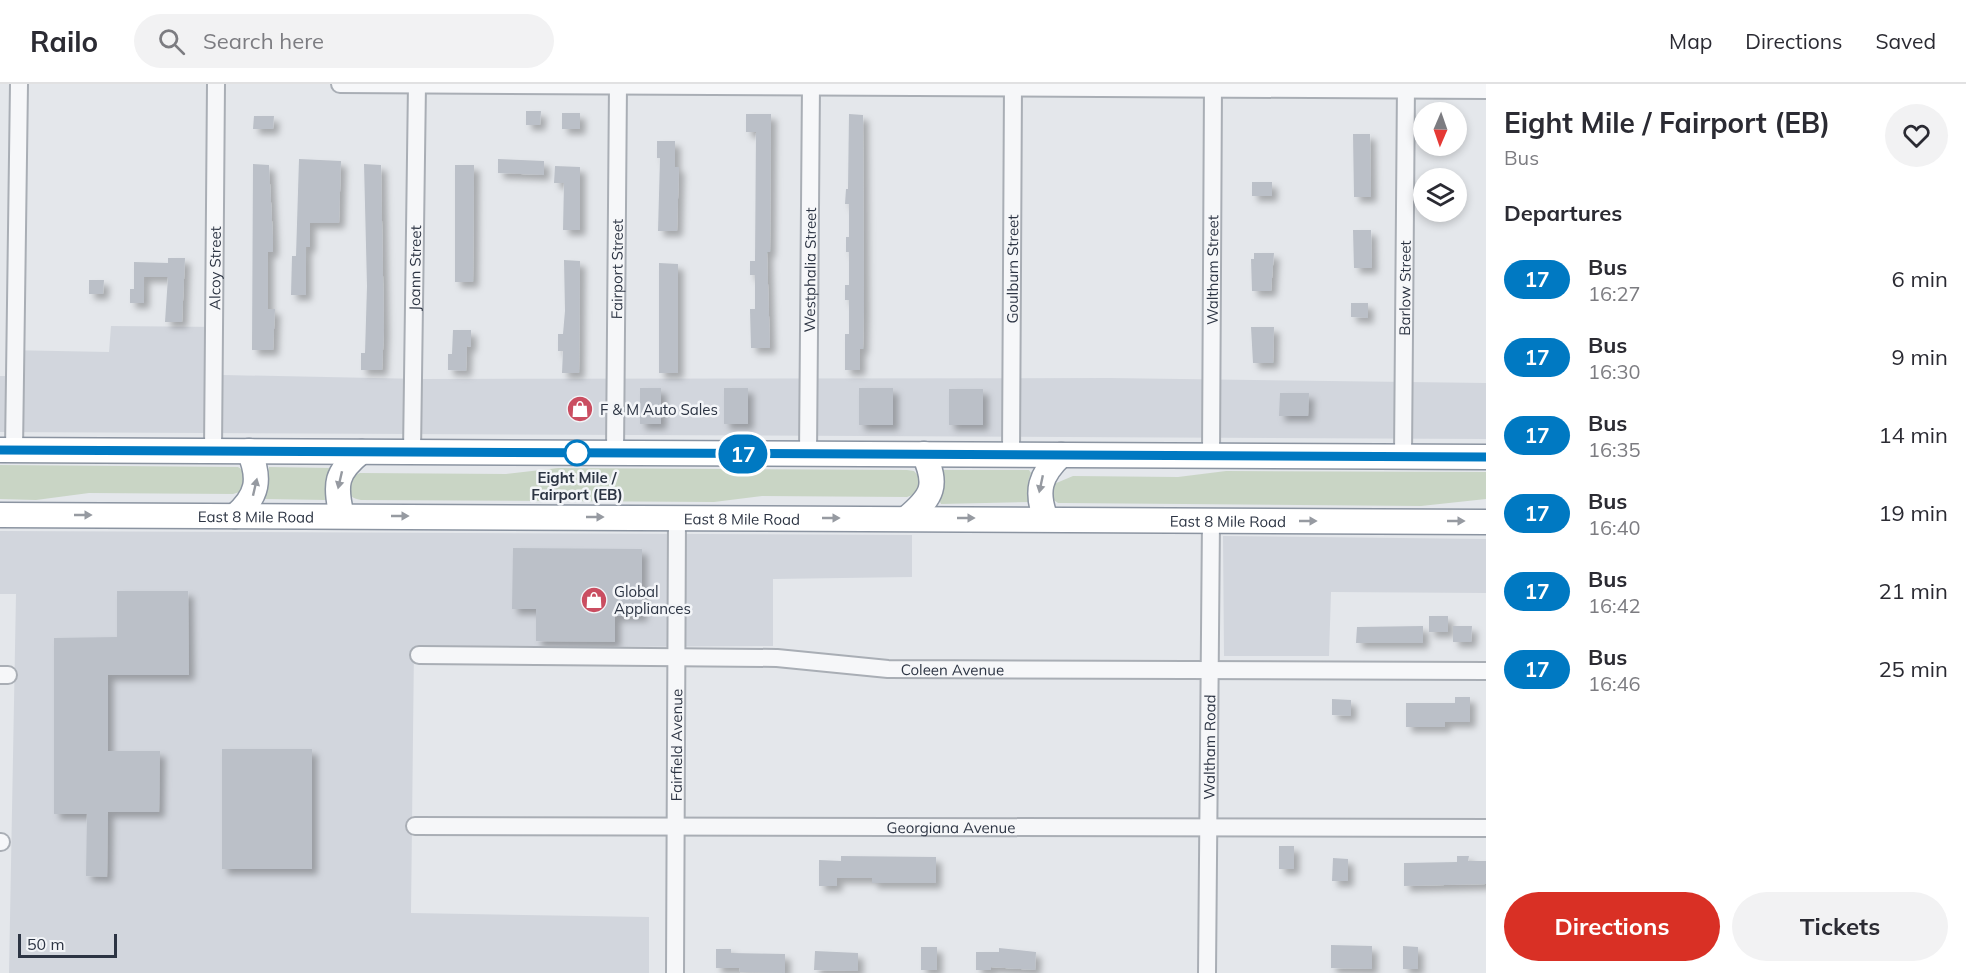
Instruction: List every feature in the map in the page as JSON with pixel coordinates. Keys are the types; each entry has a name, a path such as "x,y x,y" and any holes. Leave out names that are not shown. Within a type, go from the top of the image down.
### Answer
{"highway":[{"path":"7,450 1486,457"},
{"path":"234,516 248,505 257,487 257,472 249,451"},
{"path":"342,516 337,495 338,478 349,462 361,452"},
{"path":"907,518 924,504 932,490 931,474 924,454"},
{"path":"1046,519 1040,499 1040,483 1048,467 1061,455"},
{"name":"East 8 Mile Road","path":"0,515 1486,522"}],"street":[{"path":"7,450 19,84"},
{"name":"Alcoy Street","path":"213,451 216,84"},
{"path":"340,84 1406,87 1486,90"},
{"name":"Joann Street","path":"412,452 417,84"},
{"name":"Fairport Street","path":"615,453 618,85"},
{"name":"Westphalia Street","path":"808,454 811,86"},
{"name":"Goulburn Street","path":"1011,454 1013,86"},
{"name":"Waltham Street","path":"1211,456 1213,86"},
{"name":"Barlow Street","path":"1403,456 1406,87"},
{"name":"Fairfield Avenue","path":"675,973 677,518"},
{"name":"Waltham Road","path":"1207,973 1211,520"},
{"name":"Coleen Avenue","path":"419,655 777,658 888,669 1486,671"},
{"name":"Georgiana Avenue","path":"415,826 1486,828"}],"shaded area":[{"path":"111,326 223,327 223,375 422,379 1109,378 1486,383 1486,439 0,432 0,376 6,376 6,350 109,352"},
{"path":"0,531 912,535 912,577 773,579 773,646 414,648 411,913 649,917 649,973 9,973 16,594 0,594"},
{"path":"1223,536 1486,539 1486,593 1331,592 1329,656 1224,656"}],"green space":[{"path":"0,465 238,467 246,472 243,491 233,494 89,493 36,500 0,499"},
{"path":"269,467 331,468 327,500 265,499"},
{"path":"558,468 907,470 914,471 922,480 918,493 907,497 762,496 714,502 361,500 349,494 350,483 355,475 360,473 506,474"},
{"path":"943,470 1029,470 1031,473 1028,482 1029,502 941,504 939,500 944,487"},
{"path":"1226,471 1486,472 1486,499 1421,506 1058,503 1051,498 1051,489 1054,484 1073,476 1178,477"}],"building":[{"path":"526,111 541,111 540,125 526,125"},
{"path":"562,113 580,113 580,129 562,129"},
{"path":"746,114 771,114 770,252 767,252 770,348 751,348 750,309 755,309 755,275 750,275 750,261 755,261 756,132 746,132"},
{"path":"849,114 863,115 864,309 860,370 845,370 845,334 849,334 849,300 845,300 845,285 849,285 849,252 846,252 846,237 849,237 849,204 845,204 846,189 848,189"},
{"path":"254,116 274,116 273,129 253,129"},
{"path":"1353,134 1370,134 1371,197 1354,197"},
{"path":"657,141 675,141 675,167 679,167 677,231 658,231 660,158 657,158"},
{"path":"299,159 341,161 339,223 310,223 310,247 306,247 306,295 291,295 292,256 296,256"},
{"path":"498,159 544,161 544,175 498,173"},
{"path":"253,164 269,165 273,252 268,252 268,309 275,309 273,350 252,350"},
{"path":"364,164 381,165 384,330 382,370 361,370 361,353 365,353 367,286"},
{"path":"455,165 474,165 473,282 455,282"},
{"path":"555,166 580,167 580,230 563,230 564,183 554,183"},
{"path":"1252,182 1272,182 1272,196 1252,196"},
{"path":"1353,230 1371,230 1372,268 1354,268"},
{"path":"1254,253 1274,253 1271,291 1252,291 1251,259 1254,259"},
{"path":"168,258 185,258 182,322 165,322 168,277 144,277 144,303 130,303 130,289 134,289 134,262 168,263"},
{"path":"564,260 580,261 579,373 562,373 563,351 558,351 558,334 563,334 565,311"},
{"path":"659,263 678,264 678,373 659,373"},
{"path":"89,280 104,280 103,294 89,294"},
{"path":"1351,303 1368,303 1368,318 1351,317"},
{"path":"1251,327 1274,327 1273,363 1253,363"},
{"path":"453,330 471,330 471,347 467,346 466,371 448,370 448,354 452,354"},
{"path":"640,388 661,388 661,424 640,424"},
{"path":"724,388 748,388 748,424 724,424"},
{"path":"859,388 893,388 893,425 859,425"},
{"path":"949,389 983,389 983,425 949,425"},
{"path":"1280,393 1309,393 1308,416 1279,416"},
{"path":"513,548 642,549 642,616 615,616 615,642 536,641 536,609 512,609"},
{"path":"117,591 188,591 189,675 108,675 108,751 160,751 159,812 108,812 107,877 86,876 87,814 54,814 54,638 117,637"},
{"path":"1429,616 1448,616 1448,632 1429,632"},
{"path":"1423,626 1423,643 1356,643 1357,627"},
{"path":"1453,626 1472,626 1471,642 1453,642"},
{"path":"1455,697 1470,697 1470,722 1445,722 1445,727 1406,727 1406,703 1455,703"},
{"path":"1332,699 1351,700 1351,716 1332,715"},
{"path":"222,749 312,749 312,869 222,869"},
{"path":"1279,846 1294,846 1294,869 1279,869"},
{"path":"841,856 936,857 936,883 872,883 872,878 837,878 837,886 819,886 819,860 841,861"},
{"path":"1457,856 1469,856 1468,861 1486,861 1486,884 1404,886 1404,863 1457,862"},
{"path":"1333,858 1348,859 1348,881 1332,881"},
{"path":"1331,945 1372,946 1372,969 1331,968"},
{"path":"1403,946 1418,947 1418,969 1403,969"},
{"path":"921,947 937,947 937,970 921,970"},
{"path":"999,948 1036,952 1035,970 991,967 991,970 976,970 976,952 999,952"},
{"path":"716,949 731,949 731,953 785,954 785,973 739,972 740,968 716,968"},
{"path":"815,951 858,953 858,971 814,970"}],"bus line":[{"name":"17","path":"0,450 1486,457"}],"place":[{"name":"F & M Auto Sales","path":"580,409"},
{"name":"Eight Mile / Fairport (EB)","path":"577,453"},
{"name":"Global Appliances","path":"594,600"}]}
